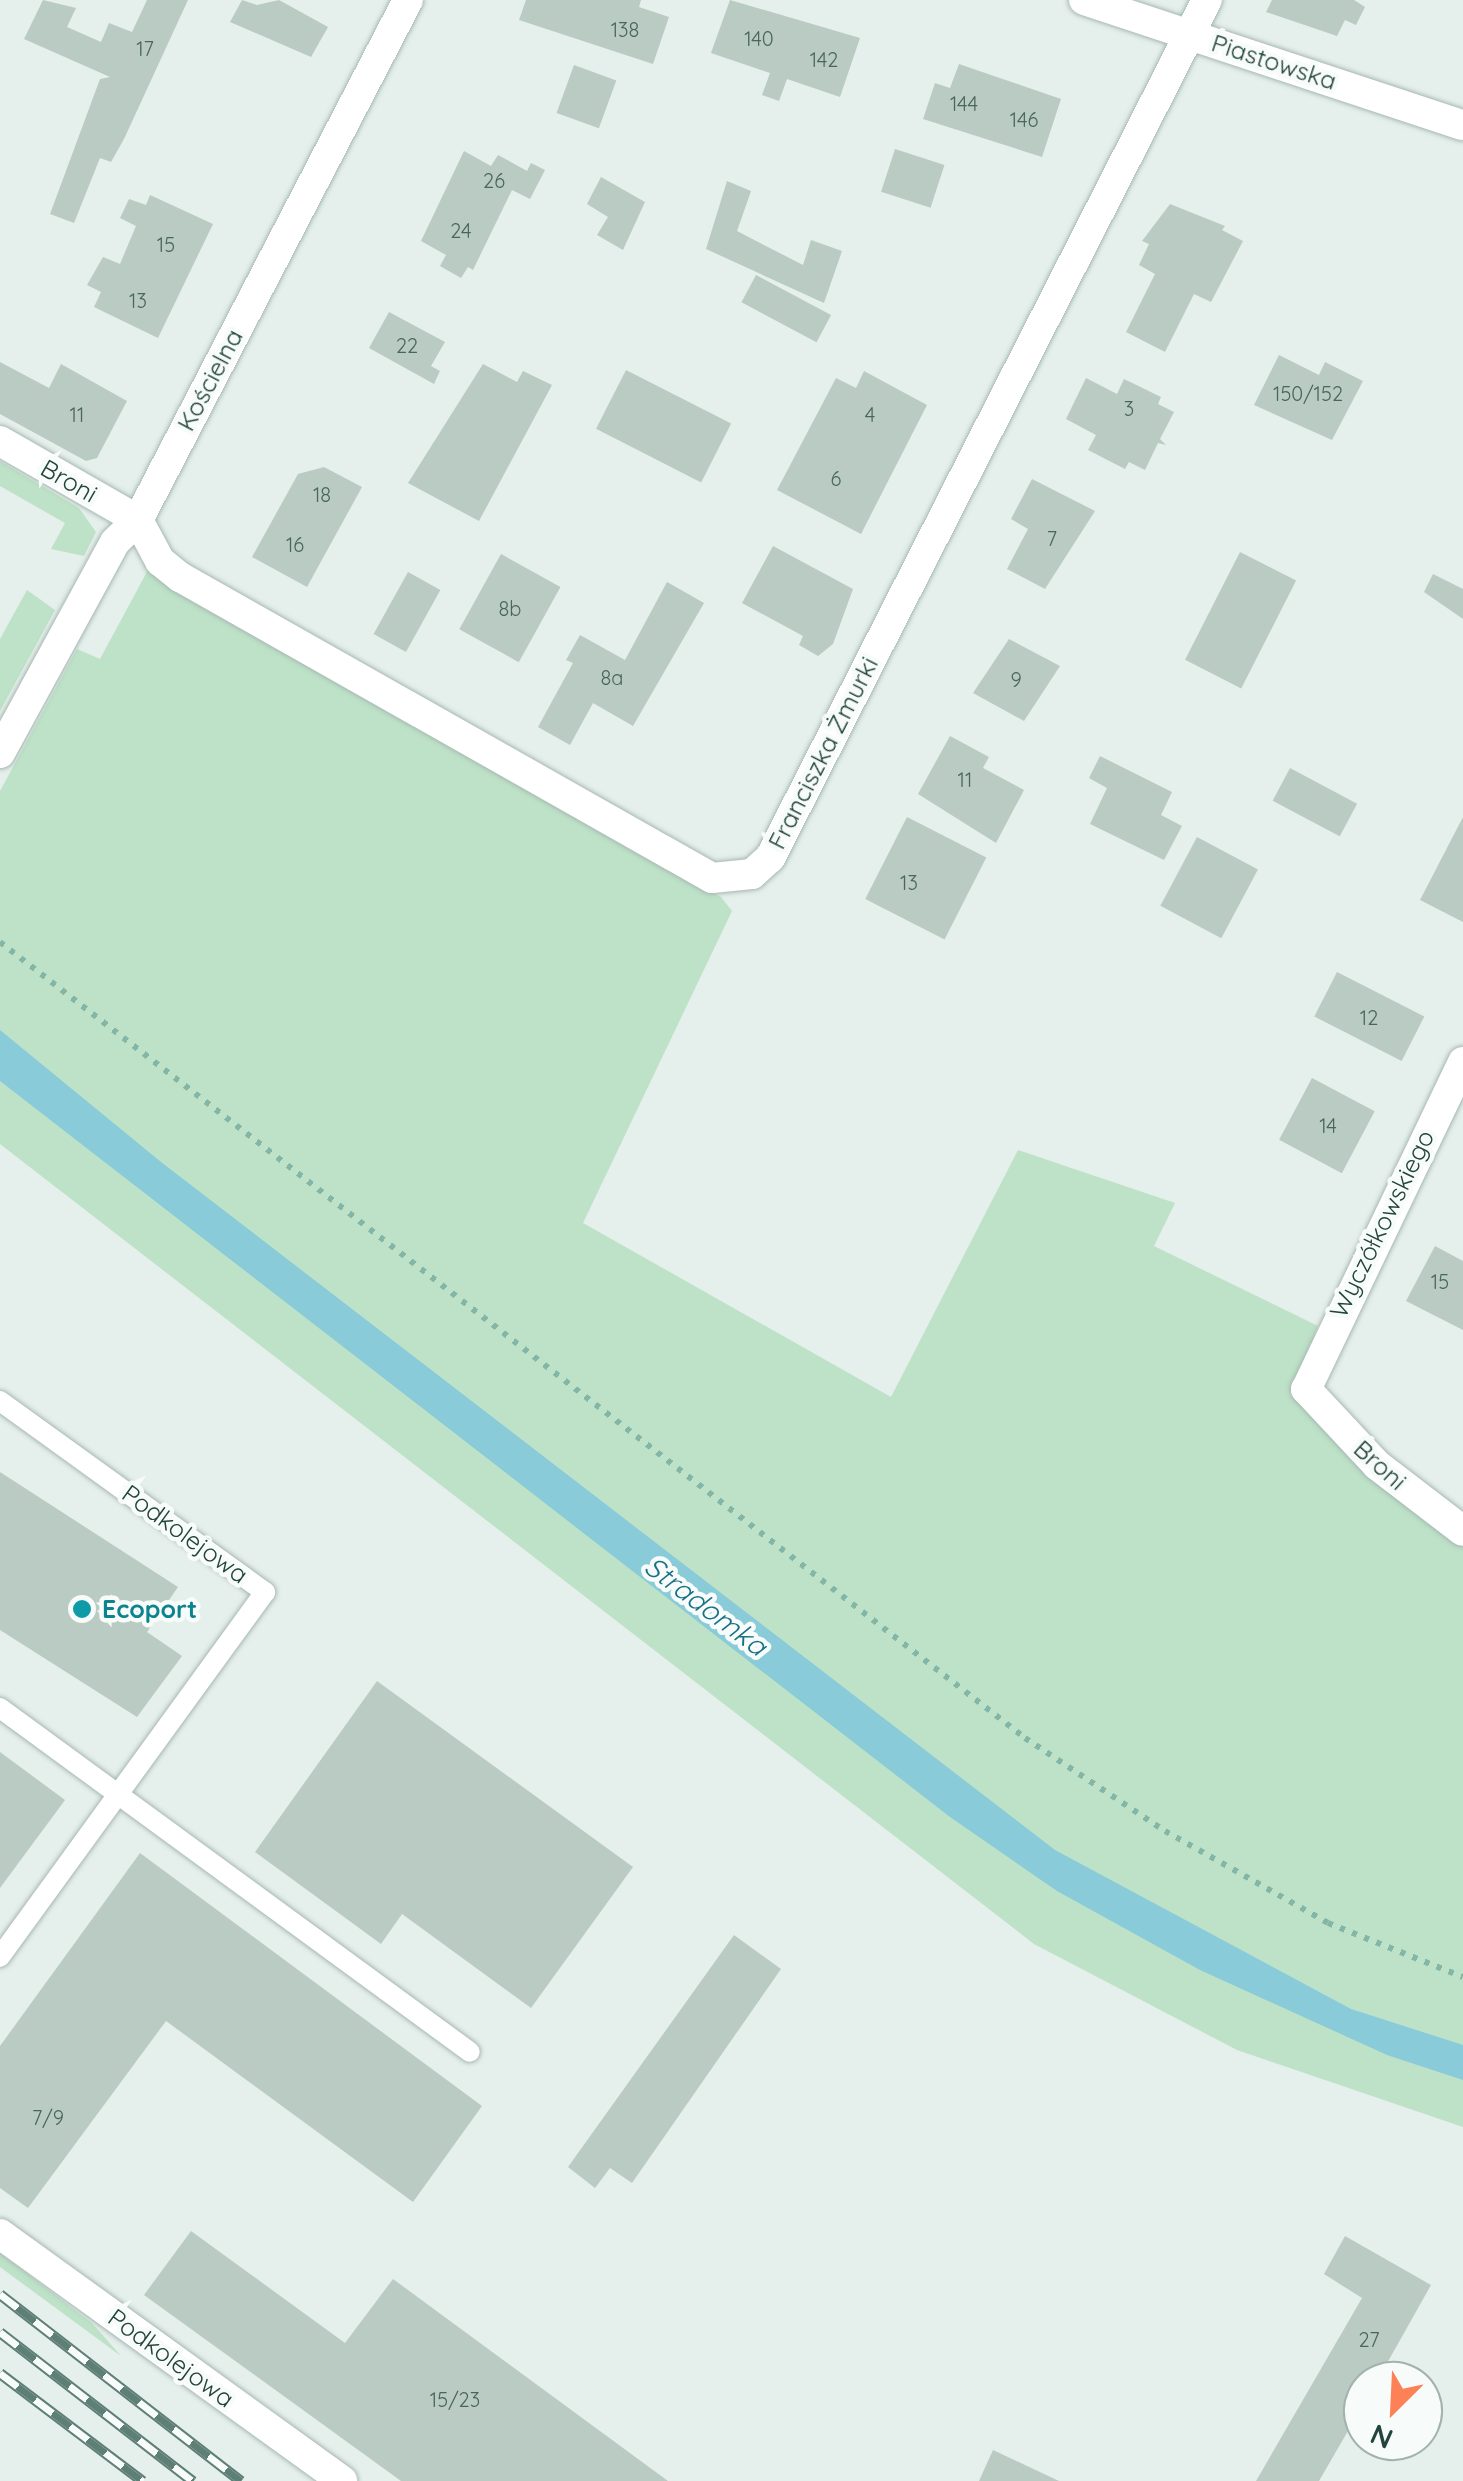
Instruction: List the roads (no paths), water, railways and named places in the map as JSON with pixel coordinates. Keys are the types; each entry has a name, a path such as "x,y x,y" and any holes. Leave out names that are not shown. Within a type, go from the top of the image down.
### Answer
{"street":[{"name":"Kościelna","path":"0,753 115,542 138,520 408,0"},
{"name":"Piastowska","path":"1084,0 1463,124"},
{"name":"Franciszka Żmurki","path":"138,520 160,561 180,577 712,878 752,874 770,858 1208,0"},
{"name":"Broni","path":"0,442 138,520"},
{"name":"Wyczółkowskiego","path":"1306,1389 1463,1062"},
{"name":"Broni","path":"1306,1389 1378,1465 1463,1531"},
{"name":"Podkolejowa","path":"0,2234 342,2481"}],"lane":[{"name":"Podkolejowa","path":"0,1401 266,1592 0,1957"},
{"path":"0,1708 470,2052"}],"water":[{"name":"Stradomka","path":"0,1030 161,1162 1055,1850 1351,2009 1463,2045 1463,2080 1387,2055 1200,1970 1057,1891 950,1817 0,1081"}],"railway":[{"path":"0,2294 241,2481"},
{"path":"0,2332 193,2481"},
{"path":"0,2373 143,2481"}],"place":[{"name":"Ecoport","path":"82,1609"}]}
